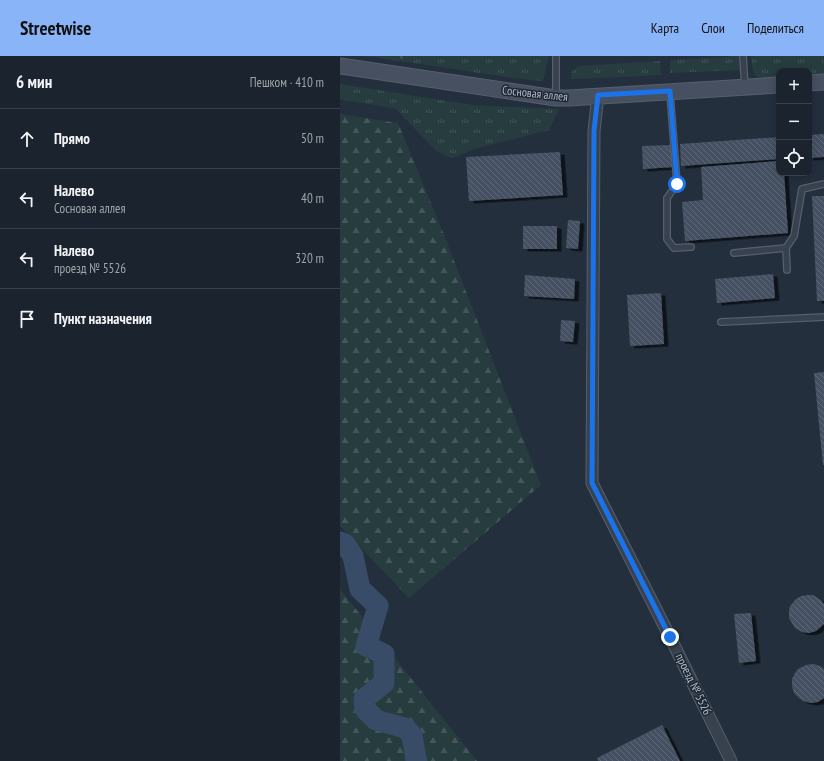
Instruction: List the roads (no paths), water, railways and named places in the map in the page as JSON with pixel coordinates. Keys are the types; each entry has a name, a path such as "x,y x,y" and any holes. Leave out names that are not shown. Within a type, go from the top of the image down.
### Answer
{"main road":[{"name":"Сосновая аллея","path":"340,66 556,98 776,85"},
{"path":"812,83 824,82"}],"street":[{"name":"проезд № 5526","path":"598,95 594,131 592,483 731,761"}],"lane":[{"path":"556,56 556,98"},
{"path":"743,56 746,87"},
{"path":"670,91 677,184 667,198 667,239 674,248 691,247"},
{"path":"787,270 786,248 794,236 802,189 824,184"},
{"path":"734,253 786,248"},
{"path":"721,322 824,317"}],"waterway":[{"path":"340,542 345,544 353,556 360,589 378,606 366,646 384,654 384,683 364,699 365,709 376,720 405,728 412,735 417,761"}]}
